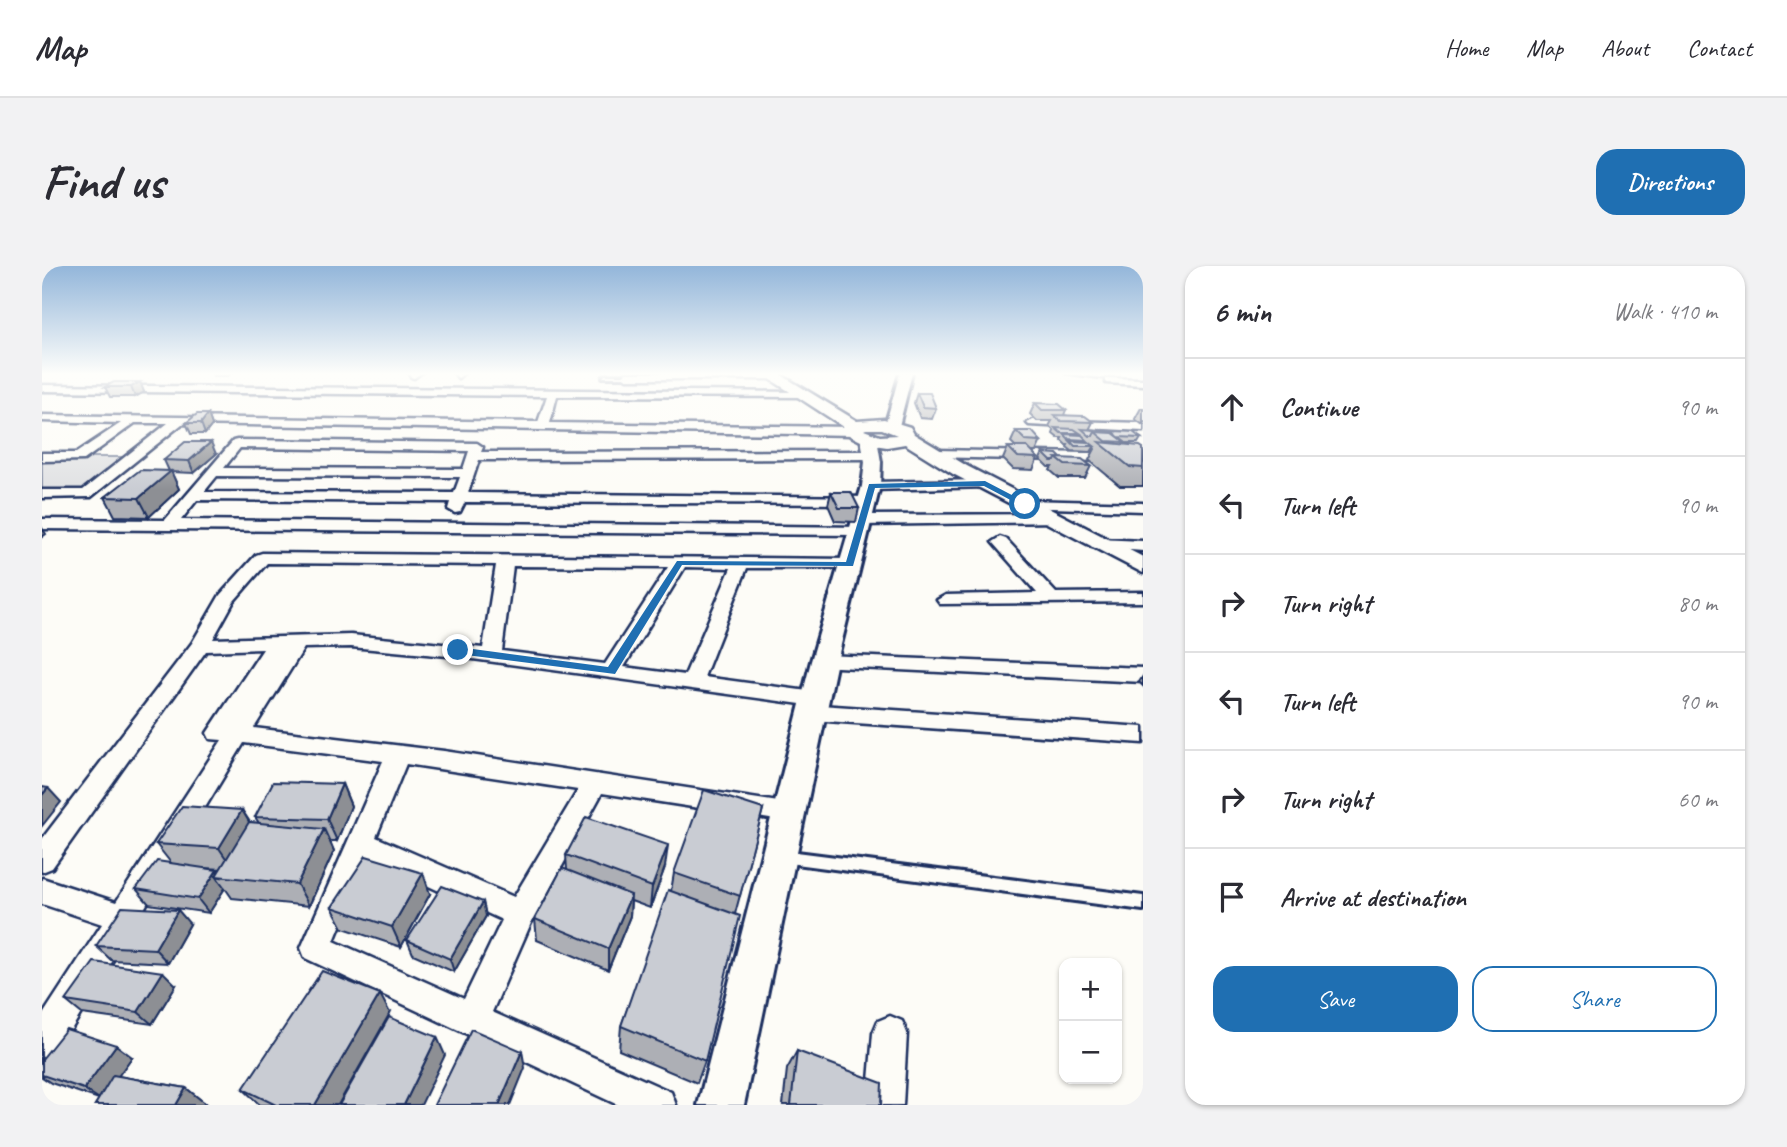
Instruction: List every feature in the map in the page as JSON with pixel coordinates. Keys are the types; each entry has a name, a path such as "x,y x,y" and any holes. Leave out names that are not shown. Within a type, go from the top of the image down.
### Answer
{"main road":[{"path":"825,412 874,454 935,458 1143,566"},
{"path":"914,460 935,458"}],"street":[{"path":"241,419 250,412"},
{"path":"543,426 547,412"},
{"path":"721,1105 874,454 891,412"},
{"path":"1022,414 1073,456"},
{"path":"42,457 79,457 135,418"},
{"path":"44,419 361,421 520,441 874,454 1053,519"},
{"path":"42,494 86,494 181,419"},
{"path":"341,446 361,421"},
{"path":"1033,423 1143,427"},
{"path":"475,456 520,441 543,426 874,454 985,484"},
{"path":"170,524 237,444 477,447 461,499 446,526"},
{"path":"192,496 461,499 874,454"},
{"path":"42,524 446,526 874,454"},
{"path":"935,458 1143,458"},
{"path":"213,472 469,473"},
{"path":"305,525 323,498"},
{"path":"1025,504 1143,508"},
{"path":"1000,542 1051,598"},
{"path":"1098,544 1143,546"},
{"path":"42,860 200,645 226,599 262,558 850,564"},
{"path":"492,655 505,560"},
{"path":"611,671 680,562"},
{"path":"692,682 741,563"},
{"path":"946,600 1143,597"},
{"path":"200,645 351,641 492,655 692,682 814,705 1143,735"},
{"path":"42,1046 124,918 228,733 287,643"},
{"path":"824,661 1143,675"},
{"path":"228,733 398,754 789,812"},
{"path":"398,754 316,948 658,1105"},
{"path":"472,1019 520,914 595,783"},
{"path":"361,842 520,914"},
{"path":"42,891 124,918"},
{"path":"885,1105 890,1033"}],"lane":[{"path":"779,856 1143,904"}],"shaded area":[{"path":"42,457 127,457 84,491 42,490"}],"building":[{"path":"197,414 208,414 201,423 186,423"},
{"path":"1054,415 1085,416 1093,422 1061,421"},
{"path":"1055,428 1074,429 1080,433 1061,433"},
{"path":"1082,429 1111,431 1117,435 1114,431 1133,432 1141,438 1119,437 1113,433 1095,432 1090,436"},
{"path":"1016,431 1032,431 1041,441 1025,440"},
{"path":"1095,432 1113,433 1125,442 1106,441"},
{"path":"1064,434 1082,435 1087,440 1069,439"},
{"path":"1070,441 1089,442 1094,446 1075,446"},
{"path":"185,442 211,442 189,461 164,460"},
{"path":"1099,442 1140,446 1143,448 1143,468 1130,467"},
{"path":"1008,447 1027,447 1038,458 1018,457"},
{"path":"1043,453 1057,454 1061,458 1051,461"},
{"path":"1056,458 1082,459 1091,466 1065,465"},
{"path":"140,470 171,471 139,498 105,497"},
{"path":"831,492 851,492 859,508 839,508"},
{"path":"273,782 342,784 327,819 255,817"},
{"path":"704,790 763,809 740,896 674,873"},
{"path":"182,806 242,810 219,848 156,844"},
{"path":"586,817 668,845 652,887 566,855"},
{"path":"249,822 324,829 297,884 216,876"},
{"path":"366,856 423,873 392,927 332,907"},
{"path":"157,861 217,870 198,899 136,889"},
{"path":"562,868 631,895 608,949 535,919"},
{"path":"442,886 483,902 450,959 407,940"},
{"path":"668,890 740,916 705,1061 621,1026"},
{"path":"122,907 178,910 155,949 96,946"},
{"path":"94,962 163,972 138,1012 66,1001"},
{"path":"322,971 380,994 315,1105 276,1105 243,1089"},
{"path":"389,1017 437,1037 404,1105 339,1105"},
{"path":"66,1029 116,1045 84,1089 42,1075 42,1059"},
{"path":"471,1029 522,1051 499,1105 434,1105"},
{"path":"797,1051 882,1083 881,1105 791,1105"},
{"path":"113,1075 186,1088 176,1105 95,1105"}],"route":[{"path":"458,650 611,671 680,562 850,564 871,486 985,484 1025,504"}]}
